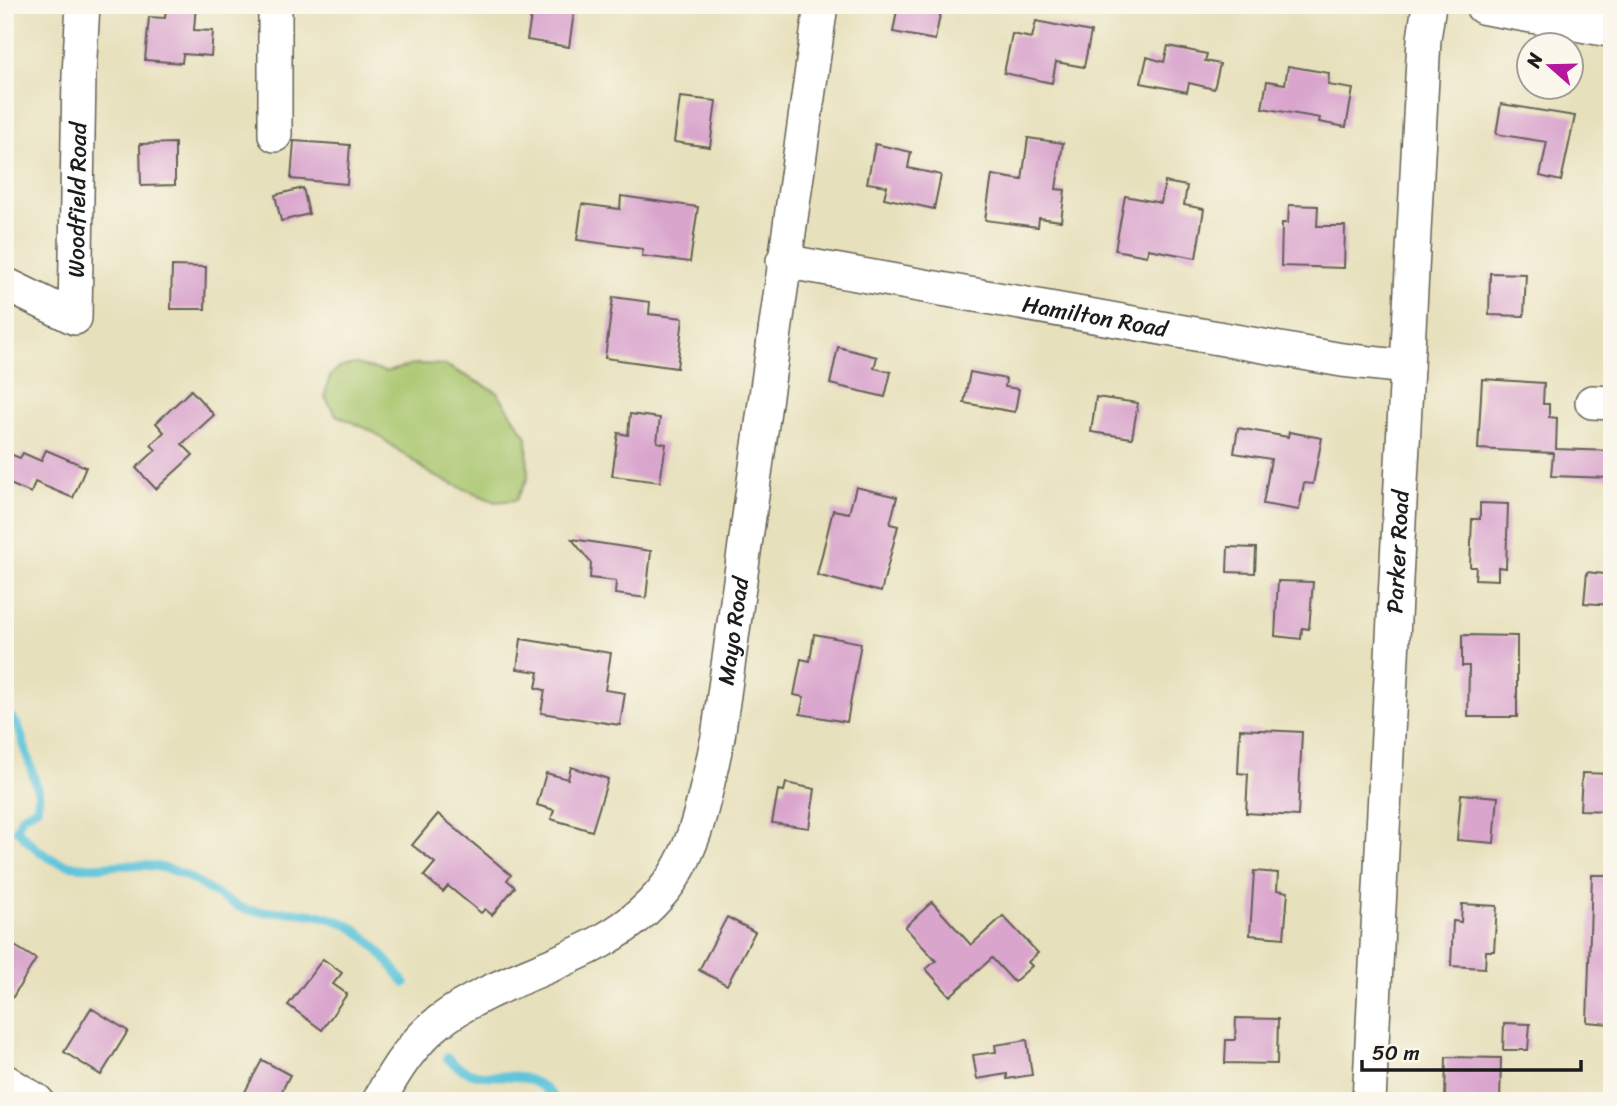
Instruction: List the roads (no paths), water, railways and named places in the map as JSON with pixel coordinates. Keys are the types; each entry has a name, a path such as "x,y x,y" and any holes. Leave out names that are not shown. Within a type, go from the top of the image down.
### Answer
{"main road":[{"path":"1485,5 1612,27"}],"street":[{"name":"Woodfield Road","path":"5,284 75,317 79,75 83,5"},
{"path":"275,5 275,135"},
{"name":"Mayo Road","path":"379,1101 393,1074 439,1022 470,1003 559,963 614,934 643,912 664,891 681,863 696,823 718,737 821,5"},
{"name":"Parker Road","path":"1368,1101 1423,39 1429,5"},
{"name":"Hamilton Road","path":"783,261 1342,360 1407,367"},
{"path":"5,1081 37,1101"}],"waterway":[{"path":"5,716 13,719 19,728 39,795 37,808 22,816 17,829 51,859 83,867 159,867 182,874 234,905 251,911 293,912 347,924 370,941 405,983"},
{"path":"447,1058 461,1069 475,1074 529,1080 543,1087 557,1101"}]}
